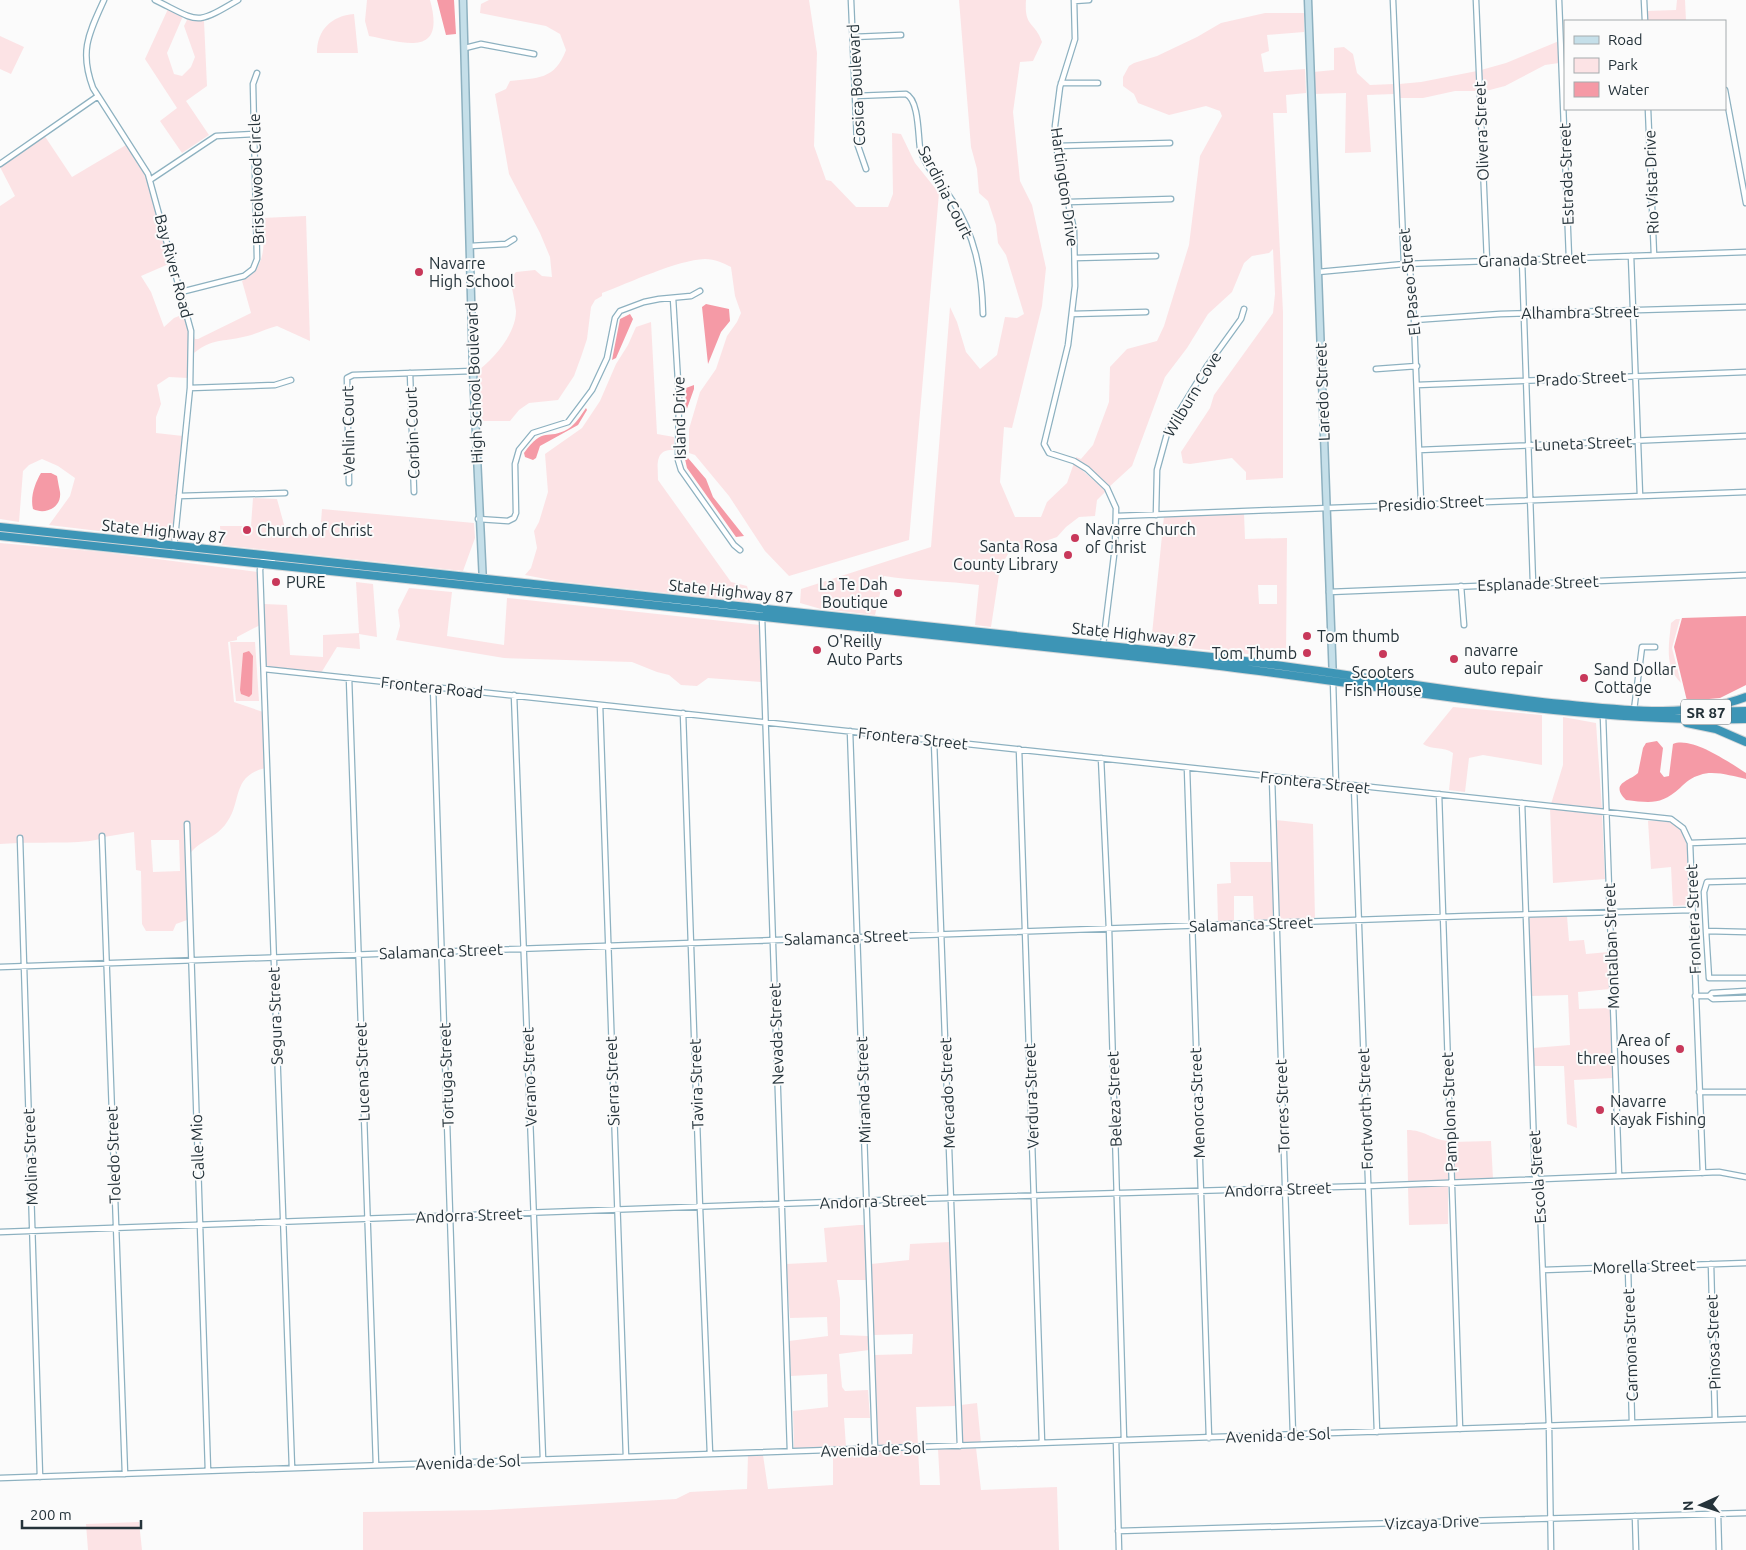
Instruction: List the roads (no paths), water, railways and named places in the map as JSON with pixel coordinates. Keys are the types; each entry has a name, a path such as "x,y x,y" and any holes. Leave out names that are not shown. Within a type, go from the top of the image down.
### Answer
{"highway":[{"name":"State Highway 87","path":"0,527 174,550 483,578 1103,645 1333,677 1512,699 1634,710 1667,710"},
{"name":"SR 87","path":"0,536 174,550 261,564 1333,677 1510,707 1603,716 1746,720"},
{"path":"1667,710 1711,707 1746,697"},
{"name":"SR 87","path":"1667,710 1746,711"},
{"path":"1658,719 1707,727 1746,742"}],"street":[{"name":"Bay River Road","path":"104,0 88,35 85,52 89,78 98,96 150,180 181,292 192,341 190,388 174,550"},
{"path":"155,0 193,18 203,19 238,0"},
{"name":"High School Boulevard","path":"463,0 478,519 483,587"},
{"name":"Cosica Boulevard","path":"851,0 857,143 866,169"},
{"path":"1074,0 1089,0"},
{"name":"Hartington Drive","path":"1074,0 1075,39 1061,83 1055,117 1056,146 1074,230 1075,258 1072,314 1068,345 1044,444 1050,453 1081,464 1102,483 1112,497 1117,516"},
{"name":"Laredo Street","path":"1308,0 1336,784"},
{"name":"El Paseo Street","path":"1393,0 1404,264 1410,270 1414,320 1421,503"},
{"name":"Olivera Street","path":"1476,0 1487,261"},
{"name":"Estrada Street","path":"1559,0 1569,258"},
{"path":"1644,0 1645,20"},
{"path":"853,37 902,35"},
{"path":"465,48 481,44 534,54"},
{"name":"Bristolwood Circle","path":"181,292 244,276 256,265 258,244 253,84 257,73"},
{"path":"1061,83 1098,82"},
{"name":"Sardinia Court","path":"855,96 906,94 914,101 922,152 964,219 974,247 981,276 983,314"},
{"path":"1726,95 1746,203"},
{"path":"0,164 98,96"},
{"name":"Rio Vista Drive","path":"1648,110 1654,255"},
{"path":"150,180 210,139 222,136 254,134"},
{"path":"1056,146 1170,143"},
{"path":"1740,164 1746,164"},
{"path":"1069,202 1172,199"},
{"path":"470,246 506,244 514,239"},
{"name":"Granada Street","path":"1318,272 1404,264 1746,252"},
{"path":"1075,258 1156,256"},
{"path":"1631,256 1640,496"},
{"path":"1522,260 1533,583"},
{"path":"478,519 508,521 514,518 516,513 515,464 519,450 533,433 539,429 560,426 568,422 592,390 607,358 612,323 620,311 644,302 691,296 700,292"},
{"name":"Island Drive","path":"673,298 679,384 678,460 681,470 740,550"},
{"name":"Alhambra Street","path":"1414,320 1525,314 1746,307"},
{"name":"Wilburn Cove","path":"1156,515 1157,470 1168,430 1207,366 1241,319 1244,309"},
{"path":"1072,314 1146,312"},
{"path":"1376,369 1416,366"},
{"path":"410,373 473,371"},
{"name":"Prado Street","path":"1417,385 1746,372"},
{"name":"Vehlin Court","path":"349,483 345,381 353,375 410,373"},
{"name":"Corbin Court","path":"410,373 414,492"},
{"path":"190,388 276,385 291,380"},
{"name":"Luneta Street","path":"1419,450 1746,436"},
{"name":"Presidio Street","path":"1117,516 1746,492"},
{"path":"179,496 285,493"},
{"path":"1103,645 1117,516"},
{"path":"261,564 268,559 320,564 345,564"},
{"name":"Segura Street","path":"261,564 282,1221 292,1468"},
{"name":"Esplanade Street","path":"1330,592 1746,575"},
{"path":"1461,586 1464,625"},
{"path":"659,597 677,603 755,611 762,617 781,614 829,619 849,618"},
{"name":"Nevada Street","path":"762,617 790,1451"},
{"path":"950,637 957,633 1014,638 1030,637"},
{"path":"1026,646 1045,645 1090,649 1103,645 1118,652 1158,656 1189,663"},
{"path":"1634,710 1642,647 1655,647"},
{"name":"Frontera Road","path":"264,669 600,705"},
{"name":"Lucena Street","path":"349,678 376,1465"},
{"name":"Tortuga Street","path":"433,687 458,1463"},
{"name":"Verano Street","path":"514,696 543,1460"},
{"name":"Frontera Street","path":"600,705 1671,819 1683,828 1690,843 1702,1173"},
{"name":"Sierra Street","path":"600,705 626,1457"},
{"name":"Tavira Street","path":"683,713 710,1454"},
{"name":"Montalban Street","path":"1603,716 1619,1176"},
{"name":"Miranda Street","path":"850,731 859,938 875,1448"},
{"name":"Mercado Street","path":"934,741 960,1446"},
{"name":"Verdura Street","path":"1019,749 1042,1443"},
{"name":"Beleza Street","path":"1101,758 1109,929 1124,1440"},
{"name":"Menorca Street","path":"1187,768 1209,1438"},
{"name":"Torres Street","path":"1272,778 1293,1435"},
{"name":"Fortworth Street","path":"1354,786 1377,1432"},
{"name":"Pamplona Street","path":"1439,794 1460,1429"},
{"name":"Escola Street","path":"1522,803 1535,1176 1539,1181 1543,1270 1549,1426 1551,1550"},
{"name":"Calle Mio","path":"187,824 208,1471"},
{"name":"Toledo Street","path":"102,836 125,1474"},
{"name":"Molina Street","path":"20,838 22,966 32,1202 30,1230 40,1477"},
{"path":"1690,843 1746,841"},
{"path":"1746,881 1707,882 1704,892 1708,978 1746,978"},
{"name":"Salamanca Street","path":"0,967 692,942 1692,910"},
{"path":"1706,931 1746,932"},
{"path":"1709,996 1712,992 1746,992"},
{"path":"1695,996 1709,996 1713,999 1746,998"},
{"path":"1699,1092 1746,1092"},
{"name":"Andorra Street","path":"0,1232 866,1201 1368,1186 1537,1178 1702,1173 1732,1173 1746,1177"},
{"name":"Morella Street","path":"1543,1270 1746,1263"},
{"name":"Pinosa Street","path":"1711,1264 1716,1420"},
{"name":"Carmona Street","path":"1628,1266 1632,1423"},
{"name":"Avenida de Sol","path":"0,1478 1746,1419"},
{"path":"1116,1441 1119,1550"},
{"name":"Vizcaya Drive","path":"1118,1532 1746,1513"},
{"path":"1718,1514 1719,1550"},
{"path":"1635,1516 1636,1550"}],"water":[{"path":"437,0 454,0 456,34 446,35"},
{"path":"706,304 729,309 730,321 721,332 708,364 702,307"},
{"path":"630,314 633,319 616,358 612,360 620,319"},
{"path":"694,385 694,389 685,414 686,388"},
{"path":"586,408 587,410 578,425 540,446 536,458 533,460 525,457 524,453 536,439 568,429 576,422"},
{"path":"688,458 706,479 713,497 744,536 736,537 687,468 685,459"},
{"path":"41,473 51,473 57,476 60,498 52,509 38,511 33,509 32,500"},
{"path":"1746,616 1746,685 1720,698 1687,701 1674,647 1682,618"},
{"path":"249,651 253,656 252,694 249,697 241,694 240,690 243,653"},
{"path":"1657,741 1663,748 1660,772 1664,777 1669,776 1673,744 1681,743 1700,747 1721,757 1746,773 1746,779 1723,774 1705,774 1692,778 1673,794 1655,802 1626,800 1621,794 1620,786 1638,773 1643,748 1646,743"}],"place":[{"name":"Navarre High School","path":"419,272"},
{"name":"Church of Christ","path":"247,530"},
{"name":"Navarre Church of Christ","path":"1075,538"},
{"name":"Santa Rosa County Library","path":"1068,555"},
{"name":"PURE","path":"276,582"},
{"name":"La Te Dah Boutique","path":"898,593"},
{"name":"Tom thumb","path":"1307,636"},
{"name":"O'Reilly Auto Parts","path":"817,650"},
{"name":"Tom Thumb","path":"1307,653"},
{"name":"Scooters Fish House","path":"1383,654"},
{"name":"navarre auto repair","path":"1454,659"},
{"name":"Sand Dollar Cottage","path":"1584,678"},
{"name":"Area of three houses","path":"1680,1049"},
{"name":"Navarre Kayak Fishing","path":"1600,1110"}]}
